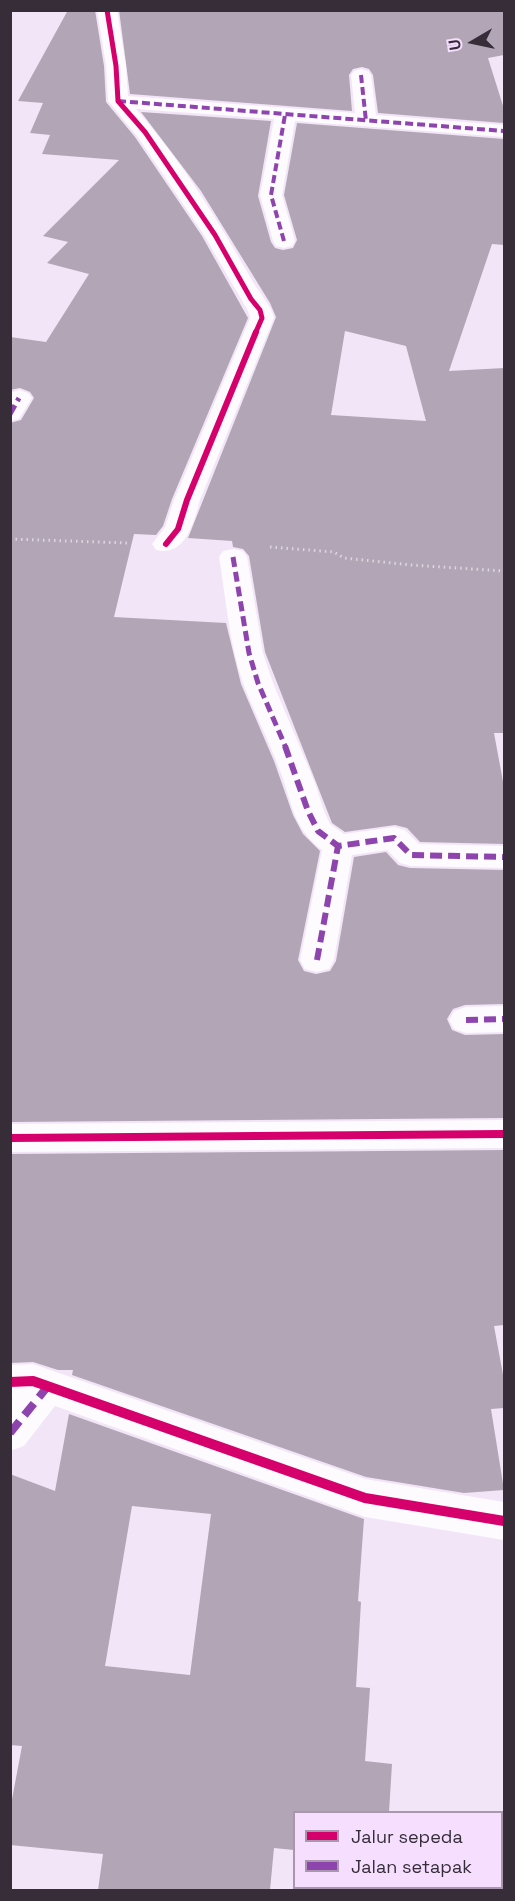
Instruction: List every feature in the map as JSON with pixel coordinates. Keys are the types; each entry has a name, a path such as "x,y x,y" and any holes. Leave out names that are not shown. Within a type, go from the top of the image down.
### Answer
{"street":[{"path":"107,10 116,66 118,101 145,132 216,236 251,299 260,309 262,318 187,500 178,529 166,544"},
{"path":"361,75 366,121"},
{"path":"118,101 504,131"},
{"path":"284,241 271,195 285,115"},
{"path":"233,557 249,653 258,683 300,783 308,812 318,831 338,846 394,838 411,855 504,857"},
{"path":"317,960 338,846"},
{"path":"466,1020 504,1019"},
{"path":"10,1138 504,1134"},
{"path":"10,1433 29,1384 365,1498 504,1521"}],"building":[{"path":"68,10 95,10 104,66 106,102 135,137 202,236 248,318 172,499 163,526 156,535 134,534 114,617 226,623 241,684 274,761 293,815 303,834 320,851 298,960 304,971 316,974 330,971 336,961 354,857 386,852 398,865 410,868 504,870 504,1004 465,1005 453,1009 447,1019 452,1030 465,1035 504,1034 504,1118 10,1122 10,423 21,420 34,398 30,392 20,388 10,390 10,337 46,342 89,274 47,263 68,242 43,236 119,160 42,154 50,135 30,133 43,103 18,101"},
{"path":"119,10 504,10 504,55 488,58 504,109 504,123 378,113 373,75 369,69 362,67 353,69 349,75 352,111 130,94"},
{"path":"141,112 271,121 258,196 271,242 275,248 283,250 293,248 297,240 284,195 297,123 504,139 504,245 492,244 449,371 504,368 504,733 494,733 504,787 504,844 420,842 407,828 395,825 345,832 332,823 265,652 249,556 243,549 233,547 232,541 188,538 276,317 270,303 201,191","holes":["345,331 406,346 426,421 331,415"]},
{"path":"504,1150 504,1325 494,1326 504,1380 504,1408 491,1409 504,1490 464,1493 366,1477 72,1375 73,1370 58,1370 33,1362 10,1363 10,1154"},
{"path":"69,1414 364,1519 358,1601 361,1602 356,1687 370,1688 365,1761 392,1764 389,1811 293,1811 293,1850 274,1848 270,1890 98,1890 103,1854 10,1845 10,1810 22,1746 10,1745 10,1474 55,1491","holes":["132,1506 211,1514 190,1675 105,1666"]}],"marked path":[{"path":"361,75 366,121"},
{"path":"118,101 504,131"},
{"path":"284,241 271,195 285,115"},
{"path":"10,414 19,398"},
{"path":"233,557 249,653 258,683 279,730 300,783 308,811 318,831 338,846 394,838 411,855 504,857"},
{"path":"317,960 338,846"},
{"path":"466,1020 504,1019"},
{"path":"10,1433 48,1386"}],"cycle path":[{"path":"107,10 116,66 118,101 145,132 215,235 251,299 260,310 262,318 187,500 178,529 166,544"},
{"path":"10,1138 504,1134"},
{"path":"10,1382 33,1381 365,1498 504,1521"}]}
